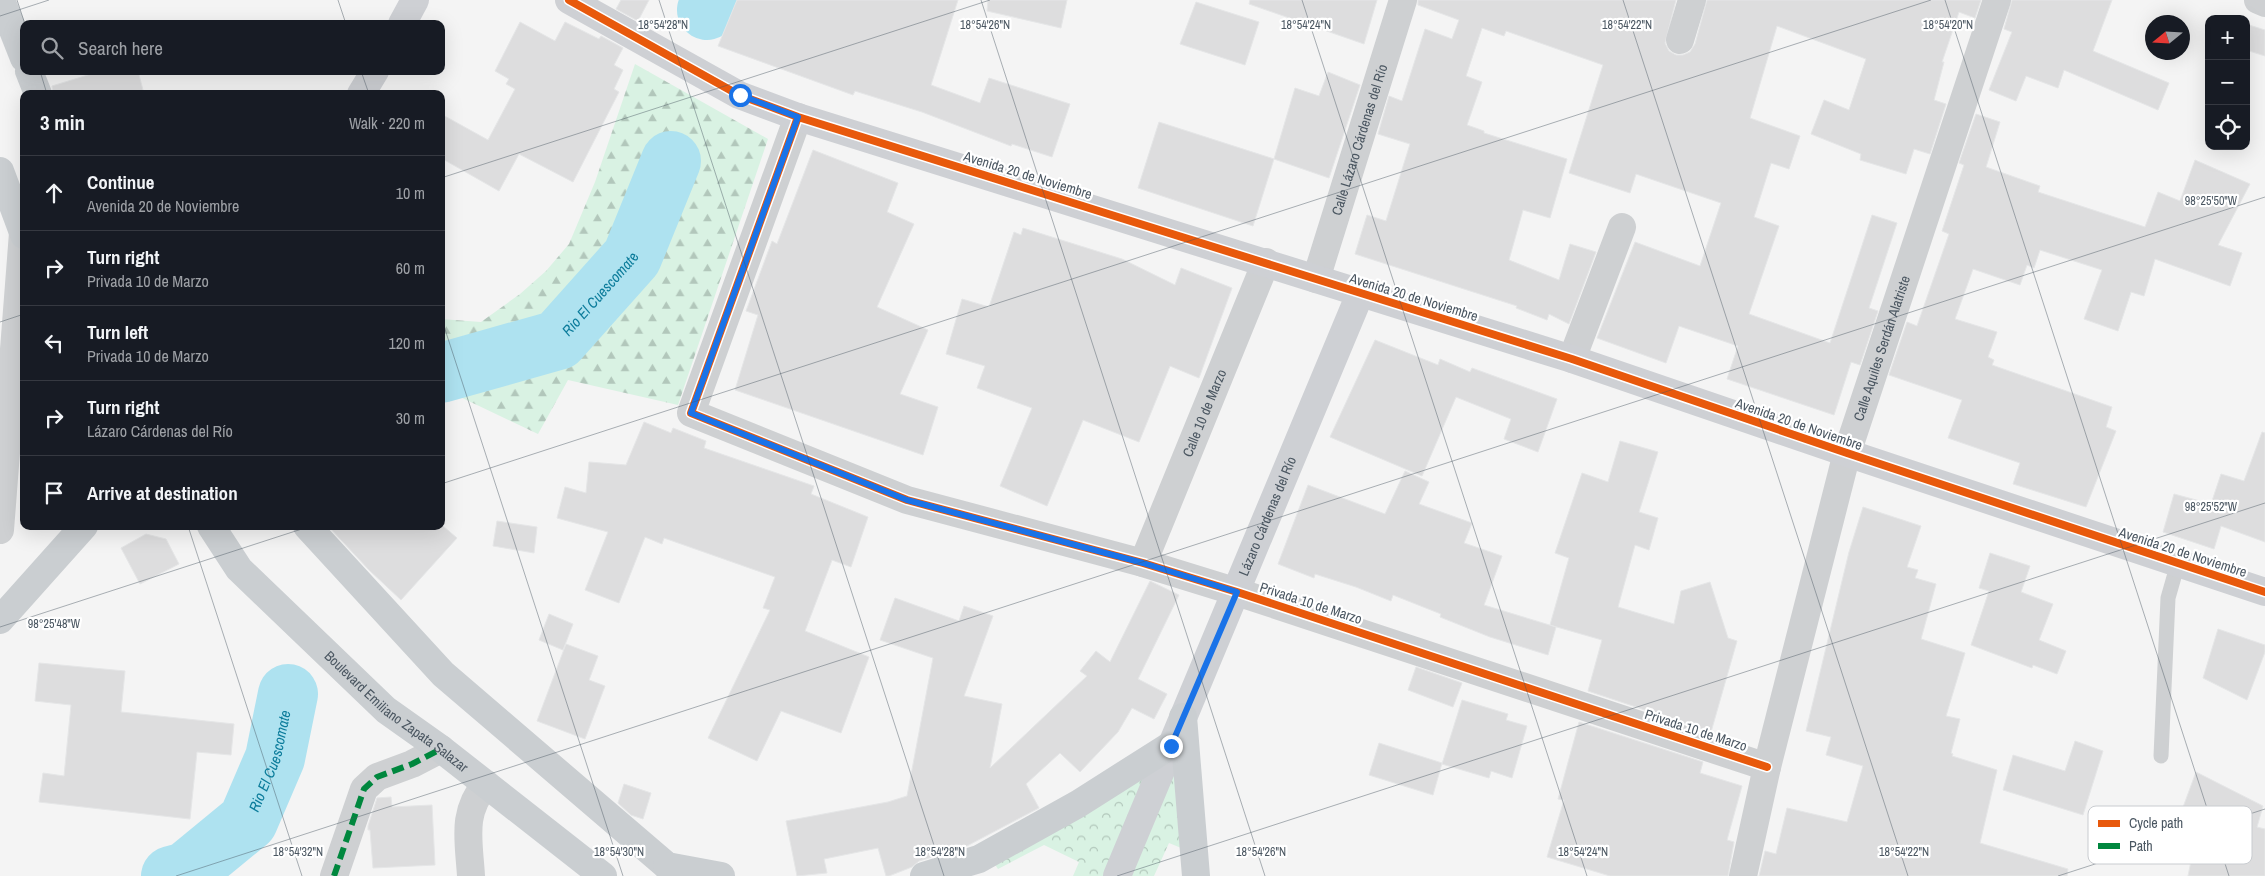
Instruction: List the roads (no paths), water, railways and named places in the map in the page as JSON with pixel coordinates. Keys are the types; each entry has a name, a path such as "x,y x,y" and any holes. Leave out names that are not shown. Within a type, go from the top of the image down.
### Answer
{"main road":[{"path":"1,0 20,48"},
{"path":"31,75 36,90"},
{"path":"0,171 20,226"},
{"path":"0,620 80,530"},
{"name":"Boulevard Emiliano Zapata Salazar","path":"212,530 239,568 386,710 441,749 603,876"},
{"path":"311,530 443,674 675,871 721,876"},
{"path":"1183,717 1196,876"},
{"path":"924,876 980,859 1078,804 1171,746"}],"street":[{"path":"404,20 415,0"},
{"name":"Avenida 20 de Noviembre","path":"569,0 740,95 798,117 1572,359 2265,592"},
{"name":"Calle Lázaro Cárdenas del Río","path":"1316,280 1403,0"},
{"path":"1680,40 1692,0"},
{"name":"Calle Aquiles Serdán Alatriste","path":"1743,876 1767,767 1847,453 1997,0"},
{"path":"2258,0 2265,2"},
{"path":"363,90 373,75"},
{"name":"Privada 10 de Marzo","path":"798,117 691,413 907,500 1143,563 1237,592 1767,767"},
{"path":"1572,359 1622,227"},
{"name":"Calle 10 de Marzo","path":"1143,563 1266,262"},
{"path":"0,530 20,273"},
{"name":"Lázaro Cárdenas del Río","path":"1117,876 1360,294"},
{"path":"334,876 364,789 378,777 412,764 441,749"},
{"path":"471,876 467,822 474,797 486,784"}],"lane":[{"path":"2161,756 2168,598 2178,563"}],"waterway":[{"name":"Rio El Cuescomate","path":"707,10 713,0"},
{"name":"Rio El Cuescomate","path":"445,372 558,340 632,257 671,161"},
{"name":"Rio El Cuescomate","path":"171,876 186,872 248,821 275,758 288,694"}]}
